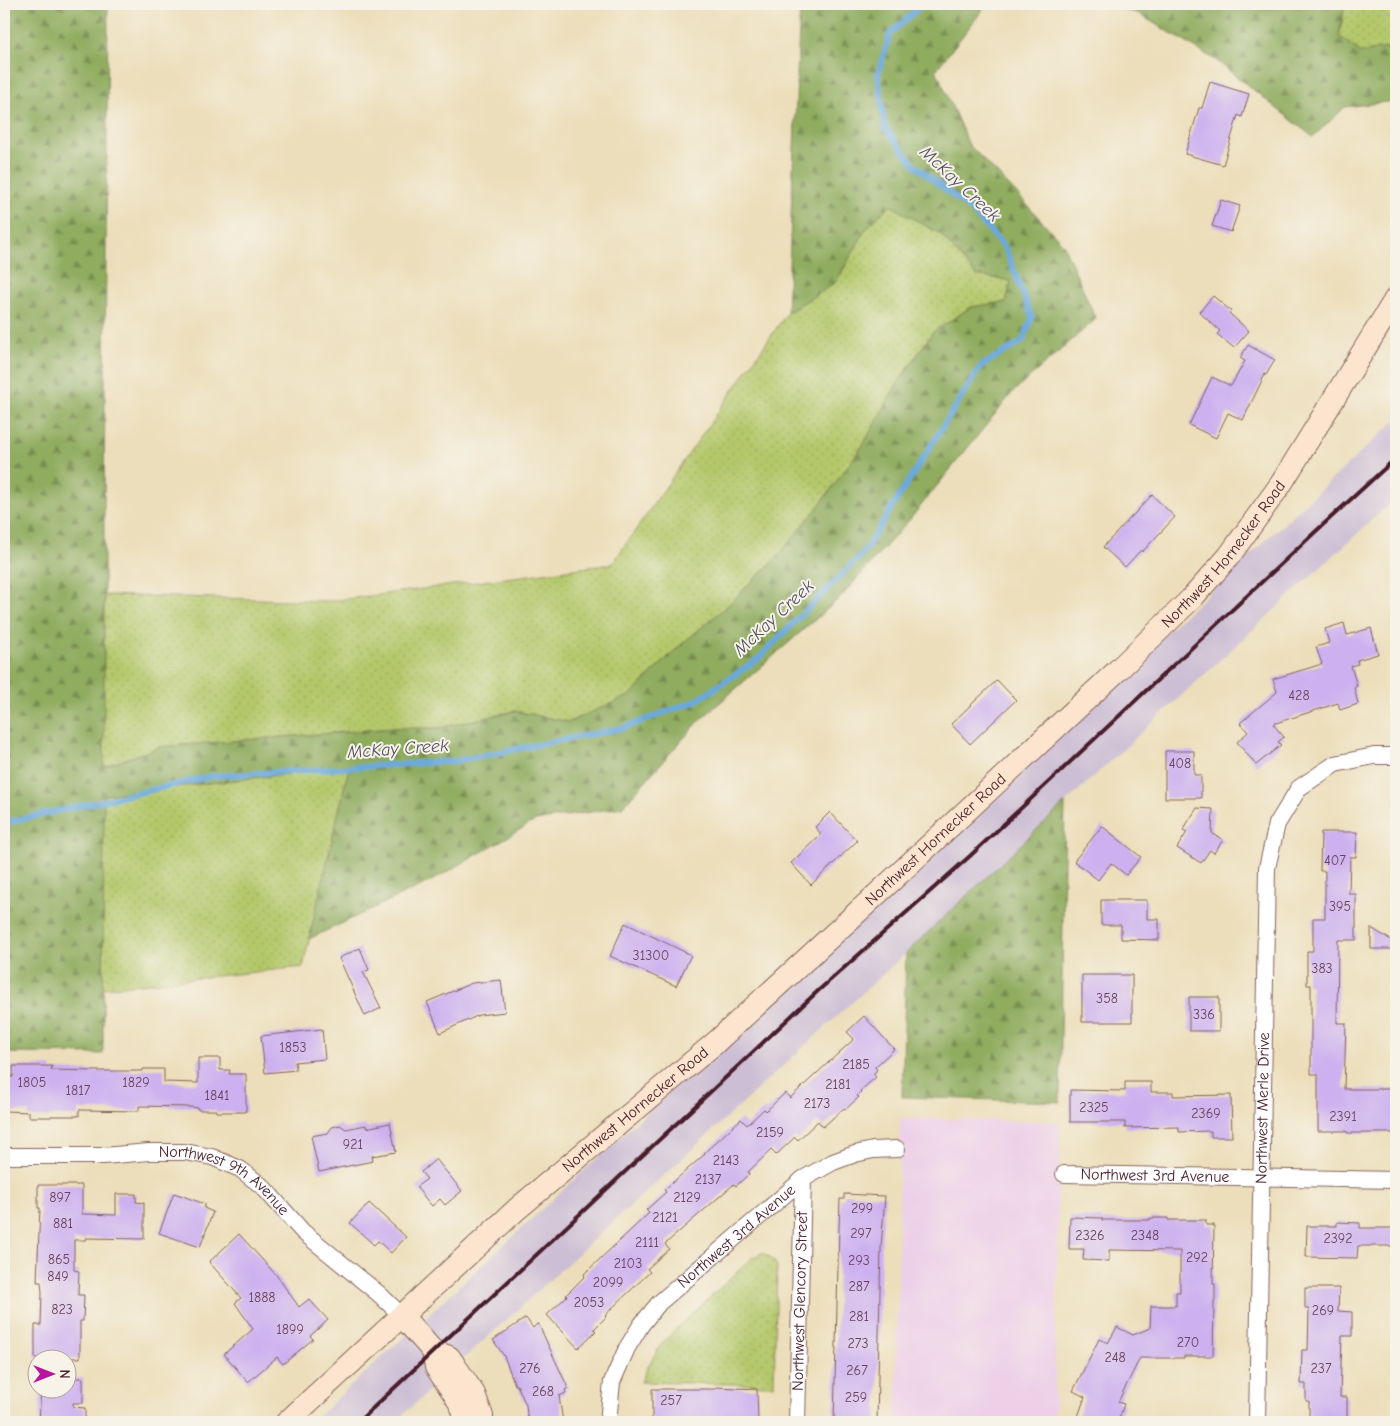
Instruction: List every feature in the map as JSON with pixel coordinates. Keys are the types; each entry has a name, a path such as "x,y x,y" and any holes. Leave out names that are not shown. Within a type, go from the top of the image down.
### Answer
{"street":[{"name":"Northwest Hornecker Road","path":"287,1422 522,1205 715,1043 1118,670 1193,597 1229,556 1281,484 1396,298"},
{"name":"Northwest Merle Drive","path":"1257,1422 1267,868 1277,824 1299,788 1335,764 1374,756 1396,756"},
{"name":"Northwest 3rd Avenue","path":"608,1422 612,1382 615,1375 627,1348 641,1325 659,1303 802,1179 834,1162 855,1154 873,1150 897,1149"},
{"name":"Northwest 9th Avenue","path":"4,1156 104,1156 149,1152 185,1152 212,1158 240,1169 264,1187 303,1232 376,1291 402,1316"},
{"name":"Northwest 3rd Avenue","path":"1064,1174 1396,1180"},
{"name":"Northwest Glencory Street","path":"797,1422 802,1179"},
{"path":"402,1316 433,1351 449,1357 463,1376 474,1394 482,1416 480,1422"},
{"path":"433,1351 436,1367 454,1392 469,1422"}],"shaded area":[{"path":"1396,420 1396,498 1065,803 906,953 395,1422 312,1422"},
{"path":"900,1118 1060,1122 1054,1422 896,1422"}],"green space":[{"path":"4,4 108,4 104,767 159,747 393,728 439,728 515,711 569,722 631,695 674,651 728,605 776,558 816,510 863,445 896,386 933,332 971,307 1006,302 1011,281 976,275 940,234 890,205 866,229 836,282 787,313 800,4 998,4 985,7 936,70 969,145 1063,244 1096,319 1013,392 911,518 841,597 700,720 622,807 535,821 435,879 309,939 349,767 104,795 103,1054 4,1053"},
{"path":"1099,4 1345,4 1339,36 1361,53 1396,46 1396,102 1345,107 1313,137 1217,61 1137,13"},
{"path":"1345,4 1396,4 1396,46 1361,53 1339,36"},
{"path":"890,205 940,234 976,275 1011,280 1006,302 971,307 933,332 896,386 863,445 816,510 776,558 728,605 674,651 631,695 569,722 515,711 439,728 393,728 159,747 103,767 104,595 331,601 612,564 787,313 836,282 866,229"},
{"path":"349,767 303,967 103,988 103,795"},
{"path":"1065,803 1060,1102 902,1097 906,953"},
{"path":"762,1253 771,1258 777,1266 774,1385 641,1382 660,1346 674,1331 752,1258"}],"building":[{"path":"1210,82 1249,94 1242,117 1238,115 1223,165 1185,154 1199,108 1202,108"},
{"path":"1221,200 1240,206 1231,232 1212,226"},
{"path":"1213,296 1231,311 1229,313 1249,331 1234,348 1217,334 1220,331 1199,312"},
{"path":"1248,345 1275,360 1265,374 1243,420 1228,413 1216,438 1189,425 1212,377 1231,386 1245,361 1240,358"},
{"path":"1152,495 1175,517 1125,567 1103,547"},
{"path":"1344,623 1347,635 1371,628 1378,654 1357,660 1358,664 1351,666 1357,686 1354,687 1358,704 1340,710 1338,703 1273,724 1284,737 1278,742 1281,745 1256,765 1237,742 1248,732 1240,723 1277,692 1273,679 1322,664 1316,647 1329,643 1325,629"},
{"path":"997,680 1016,700 970,744 951,724"},
{"path":"1165,751 1194,751 1194,775 1201,775 1201,798 1165,798"},
{"path":"1197,808 1213,809 1212,833 1223,840 1214,853 1210,850 1201,863 1177,848 1187,832 1183,830"},
{"path":"830,812 857,841 811,885 791,863 821,834 815,827"},
{"path":"1102,826 1141,857 1126,875 1111,863 1098,880 1074,861"},
{"path":"1321,832 1357,832 1356,857 1350,857 1349,894 1356,894 1356,940 1338,940 1337,1023 1346,1023 1344,1089 1396,1089 1396,1133 1318,1131 1318,1074 1311,1074 1311,985 1307,985 1307,951 1313,951 1313,918 1325,918 1325,871 1320,871"},
{"path":"1101,900 1147,900 1147,919 1159,919 1159,940 1121,939 1121,925 1101,925"},
{"path":"625,923 691,955 676,986 610,956"},
{"path":"1371,928 1396,943 1396,949 1371,949"},
{"path":"360,948 369,970 363,972 381,1008 365,1016 339,958"},
{"path":"1082,975 1132,975 1132,1022 1082,1022"},
{"path":"501,980 505,1012 479,1015 440,1033 427,1002 472,983"},
{"path":"1189,997 1219,997 1219,1031 1189,1031"},
{"path":"864,1016 894,1049 875,1067 877,1070 873,1074 876,1077 860,1091 857,1096 859,1097 823,1127 818,1121 798,1140 795,1137 776,1155 771,1150 736,1186 734,1184 665,1244 669,1249 647,1269 650,1272 611,1309 594,1329 596,1331 578,1348 547,1315 567,1296 585,1276 584,1274 649,1213 646,1210 666,1192 664,1190 741,1119 747,1125 764,1109 766,1111 785,1093 790,1098 854,1039 847,1032"},
{"path":"322,1029 325,1059 295,1062 296,1070 265,1073 261,1036"},
{"path":"198,1058 220,1058 220,1070 230,1070 229,1074 246,1074 246,1112 216,1112 216,1110 198,1110 198,1108 189,1107 139,1106 139,1111 79,1110 79,1116 29,1117 29,1112 4,1111 4,1077 13,1077 13,1066 52,1066 51,1070 97,1071 164,1069 164,1082 198,1083"},
{"path":"1125,1082 1151,1082 1151,1092 1173,1092 1173,1096 1231,1095 1232,1137 1211,1137 1211,1131 1179,1132 1179,1127 1125,1128 1125,1122 1070,1122 1070,1090 1125,1091"},
{"path":"390,1123 396,1152 372,1156 373,1161 319,1172 311,1136 328,1133 332,1127 340,1125 346,1129 366,1125 366,1128"},
{"path":"436,1159 462,1191 445,1205 440,1199 432,1206 416,1187 427,1179 421,1172"},
{"path":"38,1185 82,1185 82,1214 116,1215 116,1194 136,1194 136,1202 144,1203 144,1239 86,1238 86,1240 74,1240 74,1270 79,1271 78,1295 84,1295 83,1321 80,1321 80,1358 78,1358 78,1348 35,1348 35,1325 41,1325 42,1292 41,1282 37,1282 40,1208 38,1208"},
{"path":"174,1193 205,1204 204,1208 213,1212 200,1247 159,1233"},
{"path":"844,1194 885,1196 881,1248 877,1422 834,1422 840,1199 844,1199"},
{"path":"369,1203 406,1237 391,1253 378,1241 374,1245 350,1223"},
{"path":"1070,1217 1102,1218 1102,1220 1168,1218 1168,1220 1206,1220 1206,1225 1214,1225 1213,1284 1215,1284 1215,1301 1213,1356 1140,1358 1118,1402 1124,1404 1118,1422 1076,1422 1085,1397 1073,1391 1099,1339 1108,1343 1117,1327 1133,1335 1150,1328 1151,1306 1176,1306 1176,1292 1180,1292 1180,1251 1109,1250 1109,1261 1083,1260 1084,1249 1069,1249"},
{"path":"1337,1222 1360,1223 1360,1228 1396,1228 1396,1246 1358,1246 1357,1258 1306,1257 1307,1226 1337,1226"},
{"path":"239,1234 277,1276 299,1307 309,1299 328,1320 310,1336 313,1339 283,1364 277,1357 248,1382 224,1354 253,1329 235,1303 241,1298 209,1262"},
{"path":"1305,1288 1339,1288 1338,1311 1352,1312 1352,1336 1342,1336 1340,1397 1347,1397 1347,1422 1309,1422 1309,1401 1306,1401 1306,1384 1301,1384 1302,1350 1308,1350 1309,1309 1305,1309"},
{"path":"526,1318 533,1328 538,1323 568,1388 565,1390 566,1393 559,1396 563,1422 528,1422 526,1405 517,1385 515,1385 504,1356 493,1340"},
{"path":"78,1378 83,1378 83,1403 73,1403 73,1407 85,1408 85,1422 39,1422 40,1398 78,1398"},
{"path":"716,1387 757,1389 758,1422 652,1422 652,1389 716,1389"}],"waterway":[{"name":"McKay Creek","path":"4,823 213,776 455,761 623,728 696,701 758,659 864,552 981,366 1023,341 1032,317 1005,248 974,213 915,165 885,128 878,74 890,34 923,4"}],"railway":[{"path":"358,1422 819,990 970,856 1396,458"}]}
